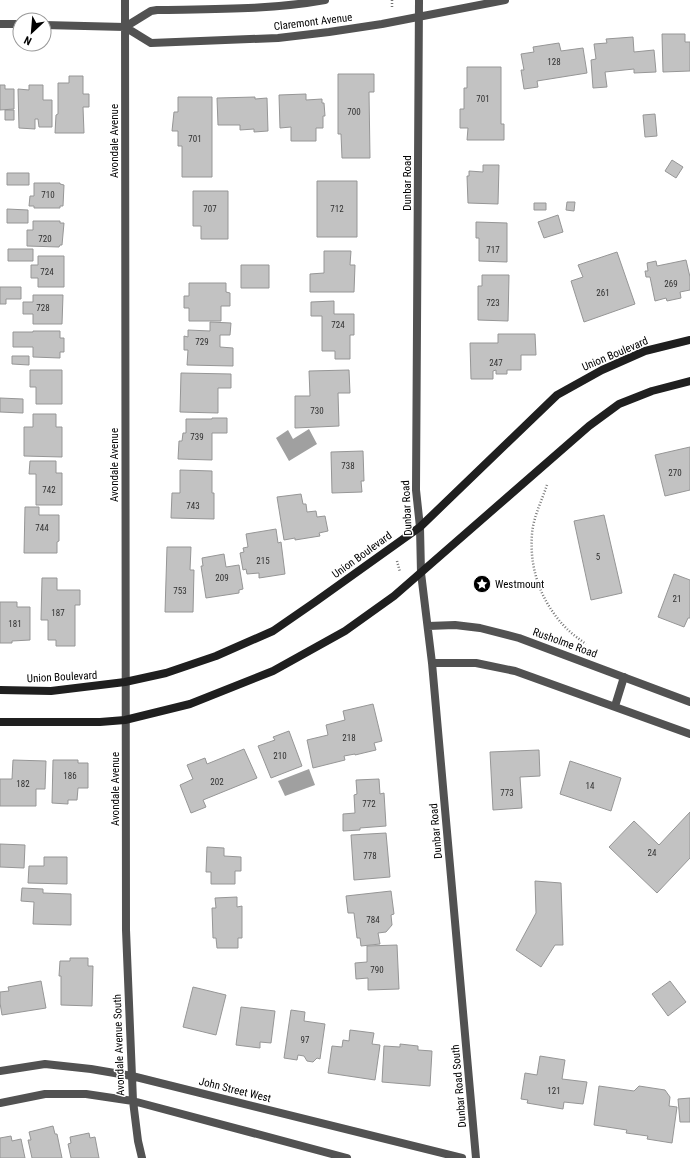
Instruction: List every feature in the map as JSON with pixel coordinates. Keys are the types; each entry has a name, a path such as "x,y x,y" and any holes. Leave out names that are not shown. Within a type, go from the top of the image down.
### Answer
{"street":[{"name":"Avondale Avenue","path":"125,0 126,930"},
{"name":"Claremont Avenue","path":"325,0 295,5 223,9 157,10 151,11 125,27 151,44 278,38 374,25 505,0"},
{"name":"Dunbar Road","path":"419,0 416,490 420,527 421,573 432,663 463,1012"},
{"path":"0,24 12,24"},
{"path":"52,25 125,27"},
{"name":"Union Boulevard","path":"0,690 51,691 125,682 166,673 216,656 273,631 420,527 557,395 602,370 645,351 690,340"},
{"path":"0,722 100,722 125,720 190,704 273,671 345,631 394,596 589,426 619,404 652,391 690,381"},
{"name":"Rusholme Road","path":"428,626 461,625 480,628 519,638 690,702"},
{"path":"432,663 476,663 515,671 690,734"},
{"path":"615,706 624,677"},
{"name":"Avondale Avenue South","path":"126,930 132,1101 142,1158"},
{"name":"Dunbar Road South","path":"463,1012 476,1158"},
{"name":"John Street West","path":"0,1071 45,1064 91,1069 132,1076 462,1158"},
{"path":"0,1103 52,1094 86,1094 132,1101 347,1158"}],"path":[{"path":"547,485 535,520 532,534 532,554 536,580 546,602 566,629 586,644"},
{"path":"397,561 402,578"}],"shaded area":[{"path":"309,429 317,444 289,461 276,438 288,430 293,439"},
{"path":"309,769 315,785 285,796 278,781"}],"building":[{"path":"662,34 685,34 685,42 690,42 690,71 663,72"},
{"path":"633,37 634,52 654,50 656,72 634,73 634,69 605,72 607,87 593,88 591,60 596,59 594,44 607,43 606,39"},
{"path":"559,43 561,51 583,48 587,73 537,81 538,87 524,89 521,70 524,70 521,54 534,52 533,47"},
{"path":"467,67 501,67 501,124 504,124 504,140 467,140 468,128 460,128 460,109 464,109 464,88 467,88"},
{"path":"338,74 374,74 374,92 369,92 370,158 342,158 341,134 338,134"},
{"path":"69,76 83,76 83,94 89,94 89,107 83,107 84,133 55,133 56,115 58,114 58,83 69,83"},
{"path":"0,85 5,85 5,89 14,89 14,109 0,110"},
{"path":"29,85 43,85 43,100 52,100 52,127 39,127 38,119 35,119 35,129 19,128 18,89 29,90"},
{"path":"306,94 306,100 322,99 322,103 324,103 325,116 323,116 323,128 316,128 316,141 291,141 291,127 280,128 279,95"},
{"path":"178,97 212,97 212,177 182,177 182,146 178,146 178,131 172,131 174,112 178,112"},
{"path":"255,97 255,99 267,98 268,131 254,132 254,129 240,130 240,125 218,125 217,98"},
{"path":"5,110 14,110 14,120 5,120"},
{"path":"655,114 657,136 645,137 643,115"},
{"path":"672,160 683,167 676,178 665,171"},
{"path":"483,165 499,165 498,204 468,203 467,176 469,176 469,171 483,172"},
{"path":"7,173 29,173 29,185 7,185"},
{"path":"317,181 357,181 357,237 317,237"},
{"path":"34,183 60,183 64,185 63,206 60,206 60,208 34,208 34,206 29,206 30,196 34,196"},
{"path":"193,191 228,191 228,239 201,239 201,226 193,226"},
{"path":"567,202 575,202 574,211 566,210"},
{"path":"534,203 546,203 546,210 534,210"},
{"path":"7,209 28,210 28,223 7,223"},
{"path":"558,215 563,232 544,238 538,222"},
{"path":"33,221 60,221 60,223 64,223 62,245 59,247 27,246 27,230 33,230"},
{"path":"476,222 507,223 507,262 479,261 479,238 476,238"},
{"path":"8,249 33,249 33,261 8,261"},
{"path":"324,251 351,251 350,265 355,265 354,292 310,292 310,274 324,273"},
{"path":"617,252 635,304 584,322 571,281 583,277 578,265"},
{"path":"38,256 64,256 64,287 38,287 38,278 31,278 31,265 38,265"},
{"path":"686,260 690,277 690,290 680,292 681,298 667,301 666,298 655,301 650,277 646,277 645,271 648,271 647,263 656,261 657,266"},
{"path":"241,265 269,265 269,288 241,288"},
{"path":"482,275 509,275 508,321 478,320 478,286 482,286"},
{"path":"189,283 226,283 226,292 230,293 230,306 221,306 221,321 189,321 189,308 184,308 184,296 189,296"},
{"path":"0,287 21,287 21,299 6,299 6,304 0,304"},
{"path":"33,295 63,295 62,324 33,324 33,314 23,314 23,302 33,302"},
{"path":"334,301 334,314 354,314 354,335 350,335 350,359 335,359 335,351 322,351 322,316 311,316 311,302"},
{"path":"210,322 231,323 230,335 220,335 220,347 233,348 233,366 187,365 188,350 184,350 184,336 188,337 188,330 210,331"},
{"path":"60,331 60,338 64,338 64,352 60,352 60,358 33,357 33,347 13,347 13,332"},
{"path":"498,334 535,334 536,355 521,355 521,370 507,370 507,374 496,374 496,370 493,371 493,379 471,379 470,343 498,343"},
{"path":"12,356 29,356 29,365 12,364"},
{"path":"30,370 62,370 62,404 36,404 36,387 30,387"},
{"path":"349,370 350,393 338,393 339,426 295,428 295,396 310,396 309,371"},
{"path":"181,373 231,374 231,388 218,388 218,413 180,412"},
{"path":"0,398 23,399 23,413 0,412"},
{"path":"33,414 56,414 56,427 62,427 62,457 24,456 24,427 33,427"},
{"path":"227,418 227,433 212,433 212,460 178,459 179,441 182,441 183,433 186,433 186,419"},
{"path":"690,447 690,490 665,496 655,455"},
{"path":"363,451 364,481 361,481 362,492 332,493 331,452"},
{"path":"30,461 56,461 56,473 62,473 62,505 36,505 36,474 29,474"},
{"path":"180,470 212,471 214,519 171,518 172,493 180,493"},
{"path":"301,494 303,504 306,504 307,512 316,511 317,517 325,516 328,531 319,533 320,536 295,540 295,538 284,540 277,497"},
{"path":"25,507 39,507 39,515 59,515 59,541 57,542 57,553 24,553"},
{"path":"604,515 622,593 591,600 574,521"},
{"path":"276,529 278,543 281,542 285,574 259,578 259,573 247,574 246,569 243,570 240,553 244,552 243,548 248,547 246,534"},
{"path":"167,547 191,547 190,570 194,570 193,612 165,612"},
{"path":"224,554 226,567 239,565 243,589 239,590 239,593 206,598 201,566 203,566 202,558"},
{"path":"674,574 690,580 690,618 688,618 684,627 658,617"},
{"path":"42,578 57,578 57,590 80,590 80,605 75,605 75,646 56,646 56,640 48,640 48,620 41,620"},
{"path":"0,602 17,602 17,607 30,607 30,640 0,643"},
{"path":"373,704 382,741 374,743 376,750 344,756 345,760 313,768 307,740 328,735 326,725 345,720 343,711"},
{"path":"289,731 302,766 271,778 258,746 275,740 273,737"},
{"path":"244,749 257,778 203,800 206,807 191,813 180,785 193,779 187,765 205,758 207,764"},
{"path":"539,750 540,776 520,777 522,808 493,810 490,752"},
{"path":"13,760 46,761 45,789 36,789 36,806 0,806 0,779 12,779"},
{"path":"53,760 78,760 78,763 88,763 88,788 78,788 77,800 68,800 68,804 52,803"},
{"path":"570,761 621,778 611,811 560,794"},
{"path":"379,779 380,794 384,793 386,826 343,831 343,814 355,813 354,795 357,794 356,780"},
{"path":"690,812 690,858 657,893 609,847 634,821 659,845"},
{"path":"386,833 390,877 354,880 351,835"},
{"path":"0,844 25,845 24,868 0,867"},
{"path":"207,847 224,848 224,856 241,857 241,871 235,871 235,884 211,884 211,872 206,872"},
{"path":"44,857 67,857 67,884 28,883 29,866 44,866"},
{"path":"535,881 561,883 563,945 555,945 541,967 516,950 536,913"},
{"path":"22,888 43,889 43,893 71,894 71,925 33,924 34,902 21,901"},
{"path":"391,891 394,914 391,915 392,925 386,932 378,933 380,944 361,946 360,938 357,938 354,913 348,913 346,896"},
{"path":"237,897 237,907 242,906 242,938 238,938 238,948 217,948 216,938 213,938 212,908 216,908 215,898"},
{"path":"397,945 399,989 368,990 368,978 356,979 355,963 367,962 367,946"},
{"path":"70,958 88,958 88,966 93,966 92,1006 61,1005 61,976 59,976 60,961 70,961"},
{"path":"41,981 46,1008 2,1015 0,992 9,991 8,987"},
{"path":"670,981 686,1002 668,1016 652,994"},
{"path":"193,987 226,995 216,1035 183,1027"},
{"path":"241,1007 275,1011 271,1043 260,1042 260,1048 236,1045"},
{"path":"291,1010 305,1012 304,1021 325,1024 320,1059 317,1058 313,1062 307,1061 304,1056 298,1055 297,1060 284,1058"},
{"path":"350,1030 374,1033 372,1044 380,1045 375,1080 328,1073 332,1046 342,1047 343,1040 349,1041"},
{"path":"400,1044 418,1046 418,1050 432,1051 430,1086 382,1082 384,1046 400,1047"},
{"path":"540,1056 565,1060 562,1079 587,1082 583,1104 564,1102 563,1109 527,1103 528,1100 521,1099 525,1073 537,1075"},
{"path":"599,1086 634,1091 639,1086 665,1090 670,1097 669,1106 677,1107 672,1143 647,1139 648,1136 626,1133 627,1130 594,1125"},
{"path":"690,1098 690,1122 680,1122 678,1099"},
{"path":"53,1126 55,1134 57,1134 62,1158 32,1158 28,1140 31,1140 29,1132"},
{"path":"89,1133 90,1138 95,1137 99,1158 71,1158 68,1144 71,1143 70,1137"},
{"path":"11,1136 12,1141 21,1139 25,1158 0,1158 0,1138"}],"place":[{"name":"Westmount","path":"482,584"}]}
